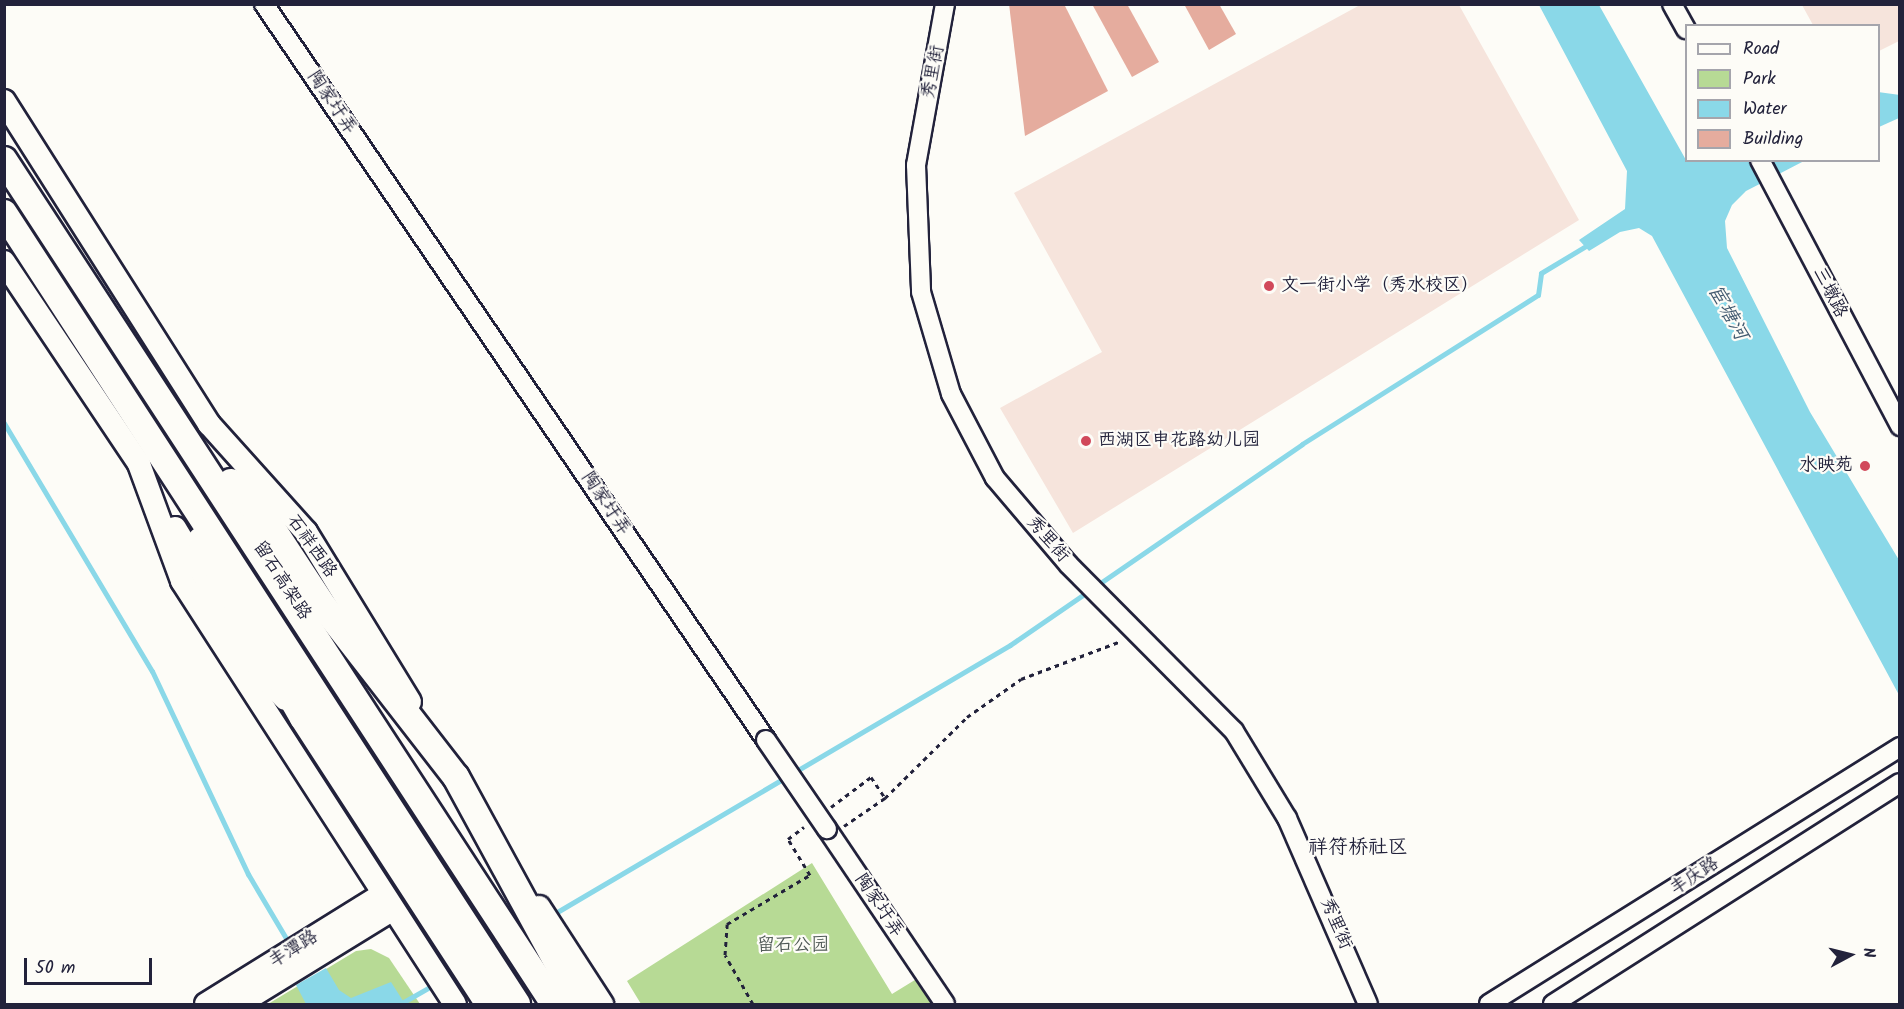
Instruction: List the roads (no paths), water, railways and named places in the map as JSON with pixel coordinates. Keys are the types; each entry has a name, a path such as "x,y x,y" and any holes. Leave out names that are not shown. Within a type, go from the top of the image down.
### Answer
{"highway":[{"name":"留石高架路","path":"4,160 554,1005"},
{"name":"留石高架路","path":"4,213 517,1005"},
{"path":"176,422 272,528 324,607 456,777 558,953 580,1005"},
{"path":"153,442 222,583 303,718 423,907 448,964 476,1003"}],"main road":[{"name":"石祥西路","path":"4,101 209,424 306,532 456,777"},
{"path":"4,262 139,464 265,678 303,718"},
{"path":"139,464 182,581 386,903 448,964"},
{"name":"丰潭路","path":"206,1005 287,965 386,903"},
{"path":"558,953 602,1005"},
{"name":"丰潭路","path":"239,1005 287,965"}],"street":[{"name":"陶家圩弄","path":"264,4 945,1005"},
{"name":"秀里街","path":"945,4 916,165 921,292 951,394 995,478 1025,514 1132,628 1234,731 1287,818 1368,1005"},
{"path":"1672,4 1685,27"},
{"name":"三墩路","path":"1761,162 1899,426"},
{"name":"丰庆路","path":"1489,1005 1899,747"},
{"name":"丰庆路","path":"1553,1005 1899,783"}],"water":[{"name":"宦塘河","path":"1539,5 1599,5 1685,158 1685,162 1802,162 1746,191 1732,205 1725,221 1727,248 1810,412 1899,560 1899,695 1652,236 1639,228 1620,232 1589,251 1579,240 1625,209 1627,171"},
{"path":"1880,92 1900,95 1899,118 1880,127"},
{"path":"326,968 339,990 351,998 391,982 405,1004 306,1004 296,985"}],"waterway":[{"path":"552,915 1010,645 1302,444 1538,295 1541,273 1589,244"},
{"path":"4,423 152,671 248,874 290,945"},
{"path":"400,1004 435,984"}],"place":[{"name":"文一街小学（秀水校区）","path":"1269,286"},
{"name":"西湖区申花路幼儿园","path":"1086,441"},
{"name":"水映苑","path":"1865,466"}],"district":[{"name":"祥符桥社区","path":"1358,848"}],"park label":[{"name":"留石公园","path":"793,946"}]}
